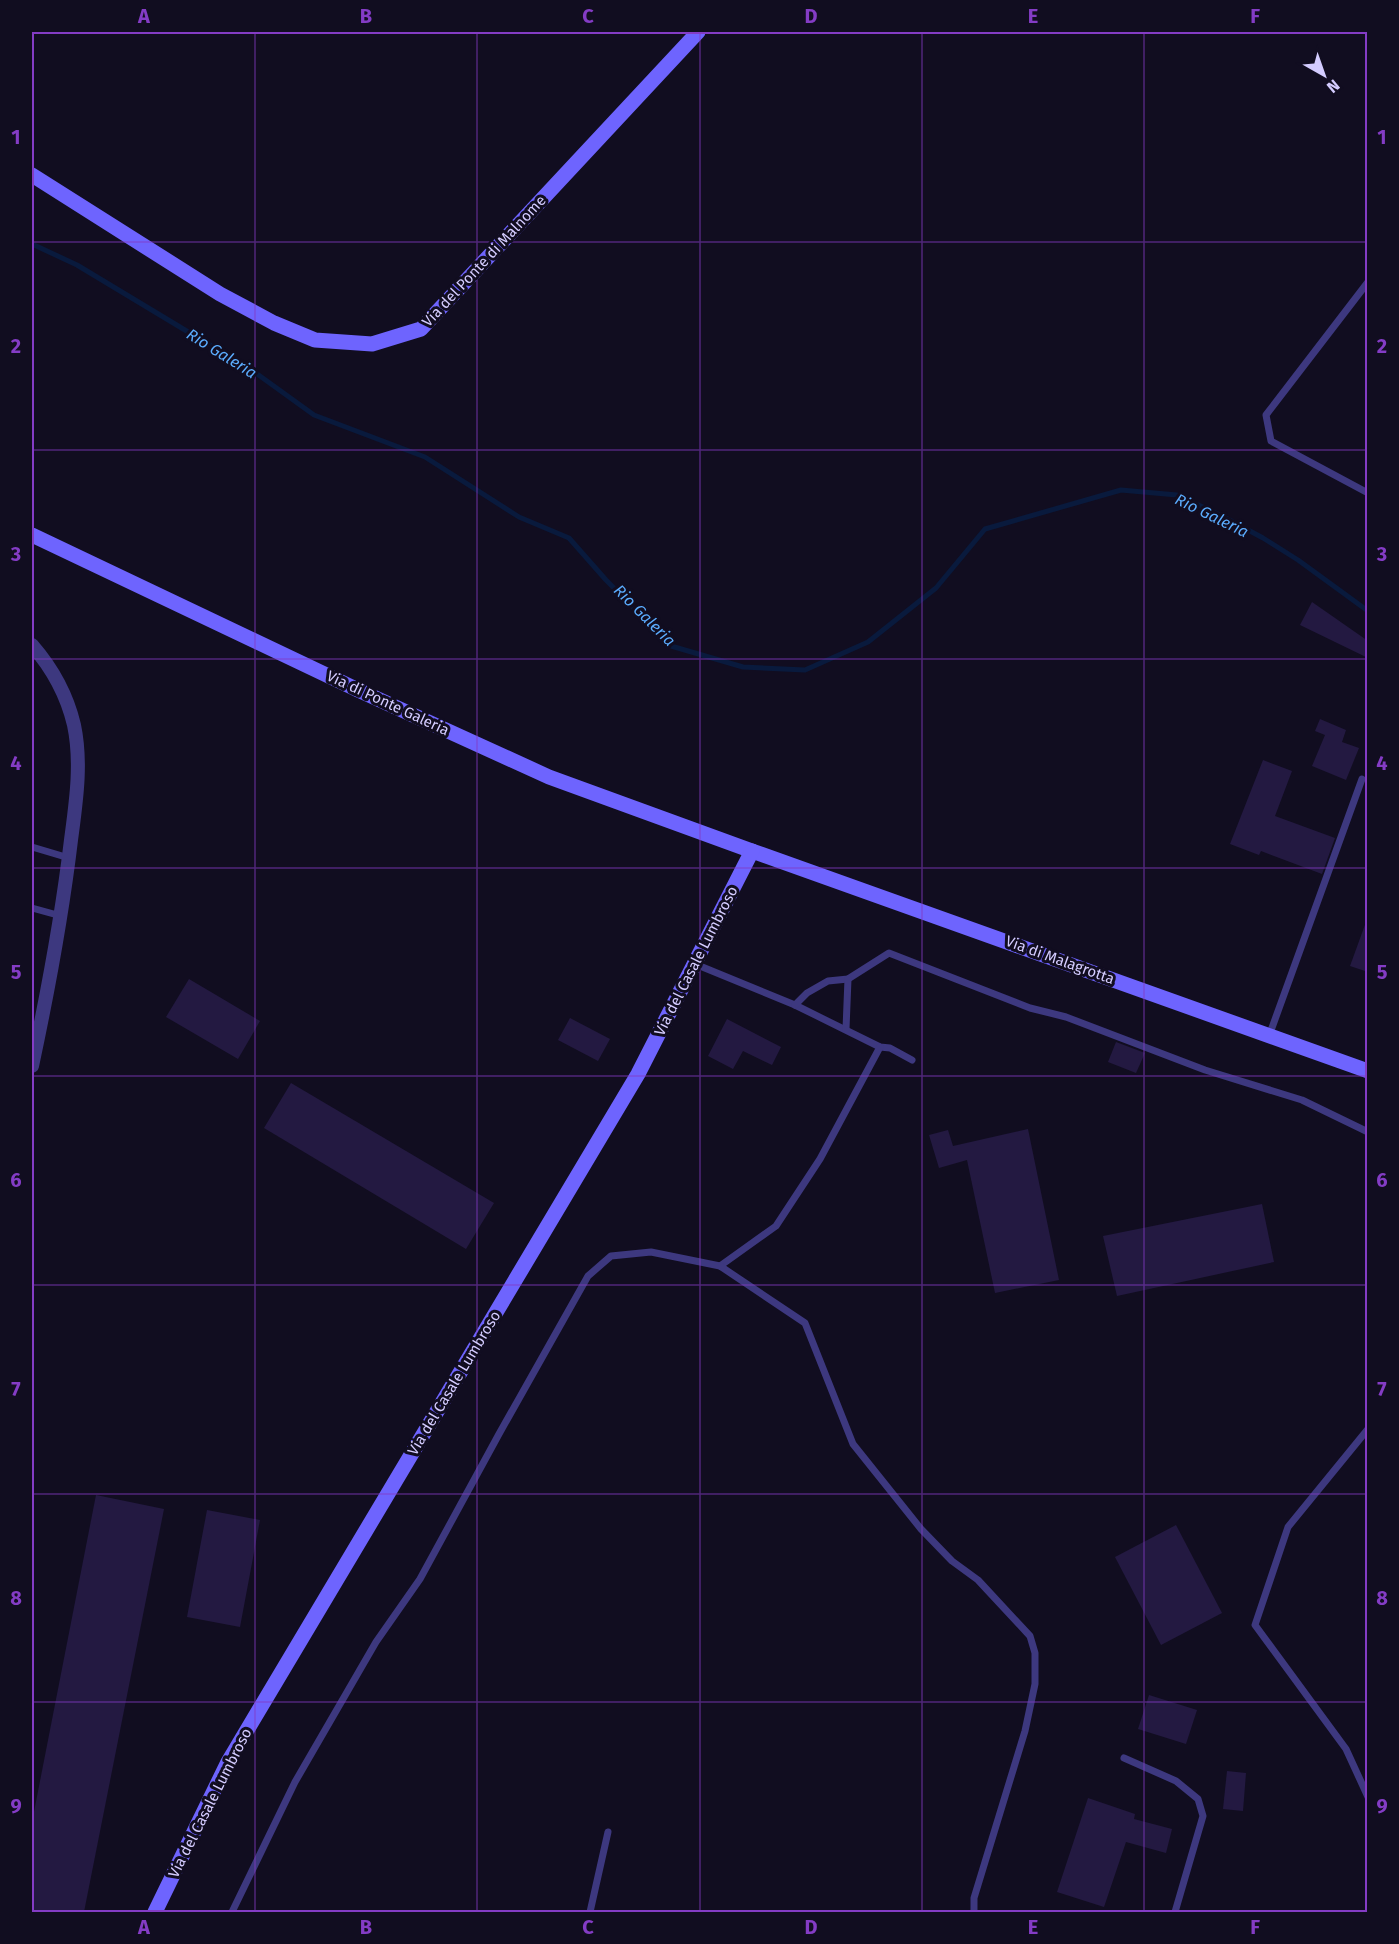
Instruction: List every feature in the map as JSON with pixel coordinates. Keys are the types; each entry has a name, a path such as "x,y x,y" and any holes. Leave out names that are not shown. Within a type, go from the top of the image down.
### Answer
{"street":[{"name":"Via del Ponte di Malnome","path":"32,175 220,294 274,323 315,340 372,344 420,329 698,32"},
{"name":"Via di Ponte Galeria","path":"32,535 358,690 549,777 752,851"},
{"path":"32,645 60,685 69,708 74,726 77,781 61,916 32,1065"},
{"name":"Via del Casale Lumbroso","path":"154,1912 228,1762 628,1092 752,851"},
{"name":"Via di Malagrotta","path":"752,851 1368,1071"}],"lane":[{"path":"1368,282 1266,416 1271,441 1368,493"},
{"path":"1269,1036 1362,779"},
{"path":"32,847 69,858"},
{"path":"32,908 61,916"},
{"path":"795,1005 807,993 828,981 848,979 889,953 1030,1008 1066,1017 1205,1070 1302,1100 1368,1132"},
{"path":"695,964 795,1005 880,1047 890,1048 912,1060"},
{"path":"846,1029 848,979"},
{"path":"720,1266 776,1226 820,1159 880,1047"},
{"path":"232,1912 295,1782 376,1642 420,1579 588,1276 610,1256 651,1252 720,1266 805,1323 853,1444 921,1529 952,1561 978,1580 1030,1636 1035,1653 1035,1684 1025,1731 974,1898 974,1912"},
{"path":"1368,1429 1288,1527 1255,1626 1346,1749 1368,1797"},
{"path":"1124,1758 1176,1781 1198,1799 1203,1816 1175,1912"},
{"path":"590,1912 608,1833"}],"building":[{"path":"1312,602 1368,641 1368,658 1300,625"},
{"path":"1320,719 1346,730 1342,742 1359,748 1346,780 1312,766 1325,735 1315,731"},
{"path":"1263,760 1292,771 1275,816 1335,838 1322,874 1261,851 1259,855 1230,844"},
{"path":"1366,922 1368,922 1368,972 1350,966"},
{"path":"189,979 260,1021 238,1059 166,1017"},
{"path":"570,1018 610,1039 598,1061 558,1040"},
{"path":"727,1019 781,1047 772,1065 743,1051 733,1069 708,1056"},
{"path":"1116,1042 1145,1053 1136,1073 1108,1062"},
{"path":"291,1083 494,1203 466,1249 264,1128"},
{"path":"1028,1129 1059,1280 995,1293 967,1160 939,1168 929,1135 948,1130 953,1146"},
{"path":"1262,1204 1274,1262 1117,1296 1103,1236"},
{"path":"96,1495 164,1509 84,1912 32,1912 32,1822"},
{"path":"207,1510 260,1520 240,1627 187,1617"},
{"path":"1176,1525 1222,1613 1161,1645 1115,1557"},
{"path":"1149,1695 1197,1710 1186,1744 1138,1729"},
{"path":"1227,1771 1246,1773 1243,1811 1223,1809"},
{"path":"1088,1798 1135,1814 1134,1819 1172,1829 1166,1853 1126,1842 1104,1907 1057,1892"}],"waterway":[{"name":"Rio Galeria","path":"32,244 77,265 253,371 314,415 425,457 519,517 569,538 606,580 671,646 743,667 805,670 868,642 936,588 985,529 1121,490 1177,495 1222,516 1298,560 1368,611"}]}
